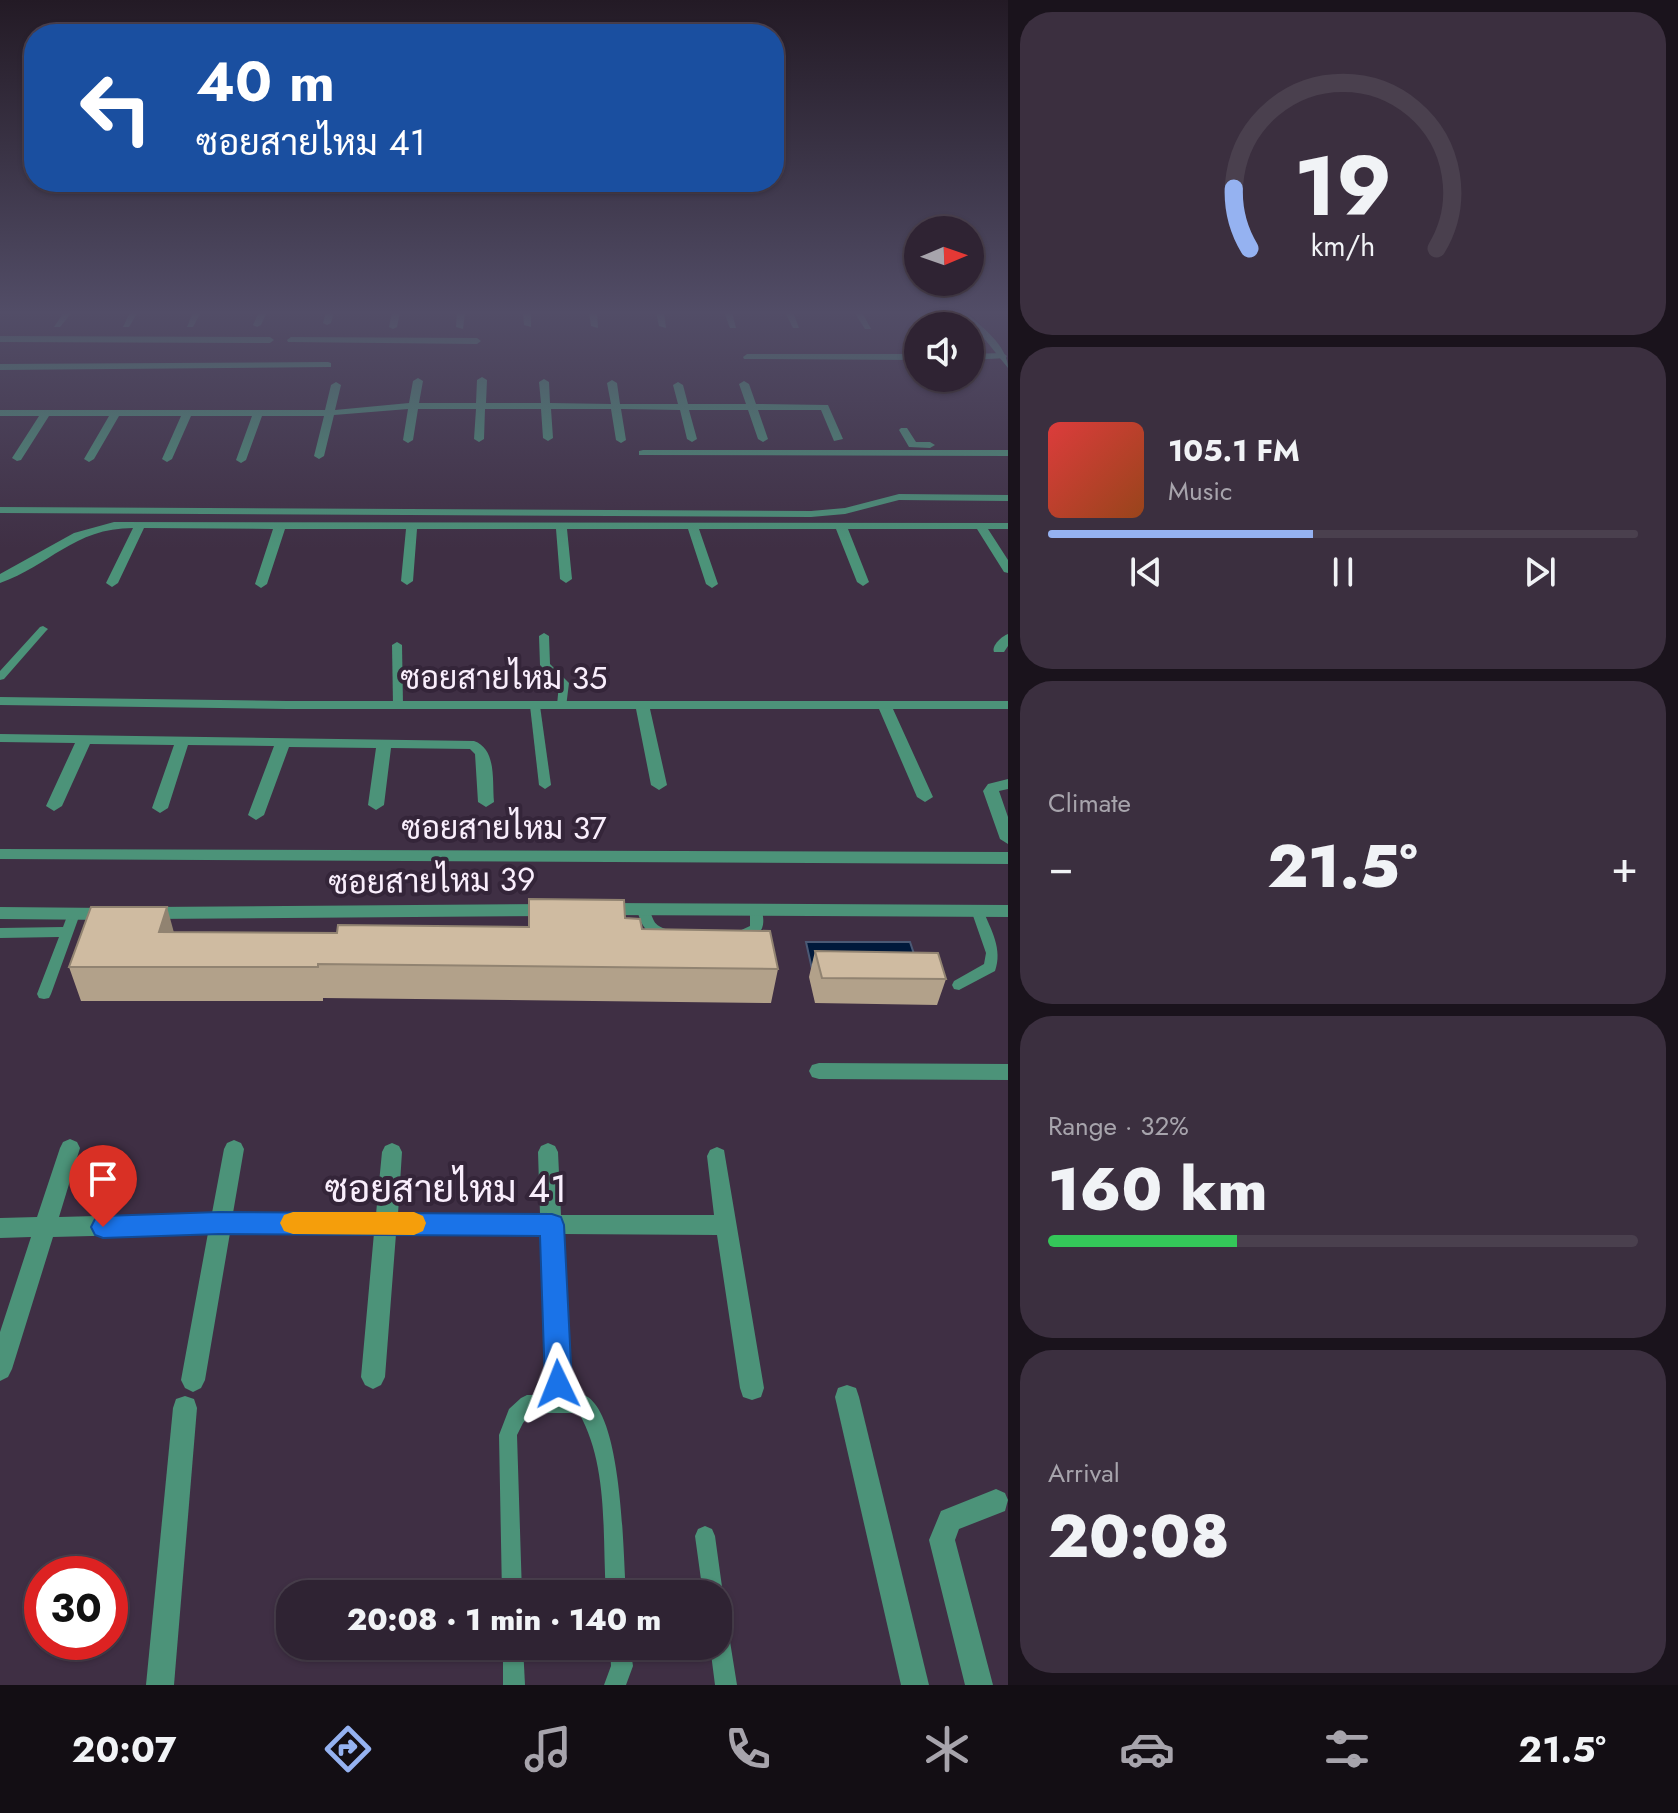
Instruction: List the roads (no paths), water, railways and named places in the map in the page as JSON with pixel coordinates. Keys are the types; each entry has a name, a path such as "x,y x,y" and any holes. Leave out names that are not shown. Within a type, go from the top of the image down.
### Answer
{"street":[{"path":"319,456 335,391"},
{"path":"408,440 416,391"},
{"path":"479,439 482,391"},
{"path":"545,391 548,438"},
{"path":"613,391 621,440"},
{"path":"680,391 692,439"},
{"path":"746,391 763,439"},
{"path":"0,413 329,413 414,406 825,407 838,439"},
{"path":"17,458 46,413"},
{"path":"89,459 116,413"},
{"path":"167,459 187,413"},
{"path":"241,460 258,413"},
{"path":"904,430 913,445 1008,446"},
{"path":"643,453 1008,453"},
{"path":"0,510 811,514 845,511 899,497 1008,498"},
{"path":"112,583 140,525"},
{"path":"0,579 91,529 140,525 1008,526"},
{"path":"407,581 412,525"},
{"path":"561,525 566,579"},
{"path":"261,584 280,526"},
{"path":"980,526 1008,569"},
{"path":"693,527 712,584"},
{"path":"841,527 863,582"},
{"name":"ซอยสายไหม 35","path":"0,701 535,706 1008,705"},
{"path":"642,706 659,785"},
{"path":"885,707 925,797"},
{"path":"0,738 464,743 480,747 486,802"},
{"path":"54,806 85,738"},
{"path":"160,808 183,739"},
{"path":"256,815 283,743"},
{"path":"376,805 384,744"},
{"path":"1008,784 993,787 991,791 1008,839"},
{"name":"ซอยสายไหม 37","path":"0,854 1008,858"},
{"path":"595,909 1008,911"},
{"name":"ซอยสายไหม 39","path":"0,913 564,910"},
{"path":"819,1071 1008,1072"},
{"path":"0,1369 70,1148"},
{"path":"193,1380 234,1149"},
{"path":"373,1377 392,1152"},
{"path":"548,1152 558,1384"},
{"path":"717,1156 752,1388"},
{"name":"ซอยสายไหม 41","path":"0,1228 219,1223 726,1225"},
{"path":"847,1397 915,1685"},
{"path":"160,1685 185,1408"},
{"path":"979,1685 942,1540 950,1520 996,1502"}],"lane":[{"path":"0,677 43,629"},
{"path":"544,636 545,665 564,683 562,705"},
{"path":"397,645 398,705"},
{"path":"535,706 545,785"},
{"path":"643,909 645,923 651,929 660,934 675,934"},
{"path":"734,935 749,935 757,929 756,910"},
{"path":"959,985 990,967 993,953 977,910"},
{"path":"44,994 74,914"},
{"path":"0,933 67,932"},
{"path":"512,1580 508,1435 516,1416 527,1404 584,1404 595,1419 604,1446 615,1580"},
{"path":"705,1536 711,1580"},
{"path":"513,1660 514,1685"},
{"path":"615,1685 621,1660"},
{"path":"722,1660 726,1685"}],"water":[{"path":"806,942 910,942 922,978 812,969"}]}
